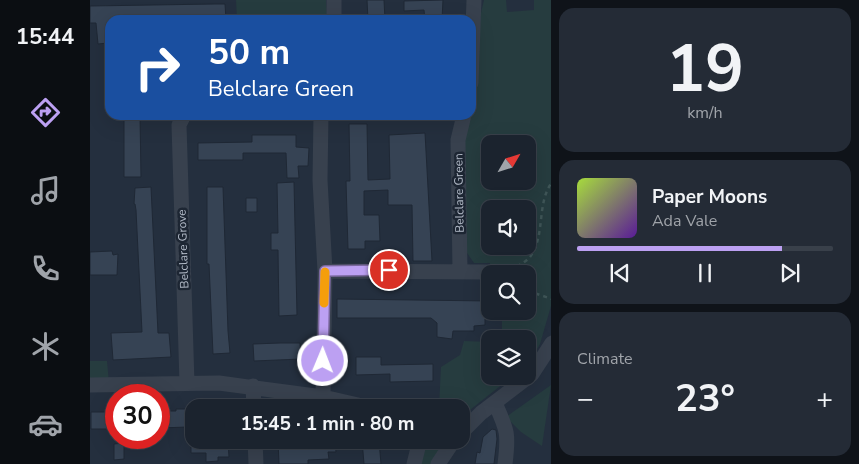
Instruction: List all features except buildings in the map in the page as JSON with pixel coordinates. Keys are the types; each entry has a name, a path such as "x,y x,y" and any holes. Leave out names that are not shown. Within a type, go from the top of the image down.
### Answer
{"street":[{"path":"334,0 334,15"},
{"path":"473,15 474,0"},
{"name":"Belclare Grove","path":"182,120 179,125 187,383"},
{"path":"321,120 320,176 325,271 323,397"},
{"name":"Belclare Green","path":"460,271 458,140 463,120"},
{"path":"325,271 481,272"},
{"path":"470,425 495,402 532,374 551,346"},
{"path":"90,385 219,383 252,386 332,399"},
{"path":"252,386 253,399"},
{"path":"495,402 507,430 508,441 505,464"},
{"path":"255,449 256,464"},
{"path":"414,464 418,449"},
{"path":"438,464 446,449"}],"path":[{"path":"517,265 529,257 539,235 544,200 551,184"},
{"path":"536,294 551,299"}],"green space":[{"path":"236,0 326,0 327,15 237,15"},
{"path":"484,0 506,0 507,12 534,10 534,0 551,0 551,306 540,344 536,351 536,330 502,330 502,320 536,320 536,265 474,263 465,250 465,133 469,120 476,120 476,72 481,13"},
{"path":"464,341 481,342 481,385 502,385 470,410 470,399 439,399 441,367 460,355"},
{"path":"90,361 107,361 109,383 90,384"},
{"path":"551,385 542,446 521,432 506,417"},
{"path":"423,449 438,449 433,464 420,464"}],"slow traffic":[{"path":"324,303 325,272"}],"route":[{"path":"323,361 325,271 389,270"}]}
